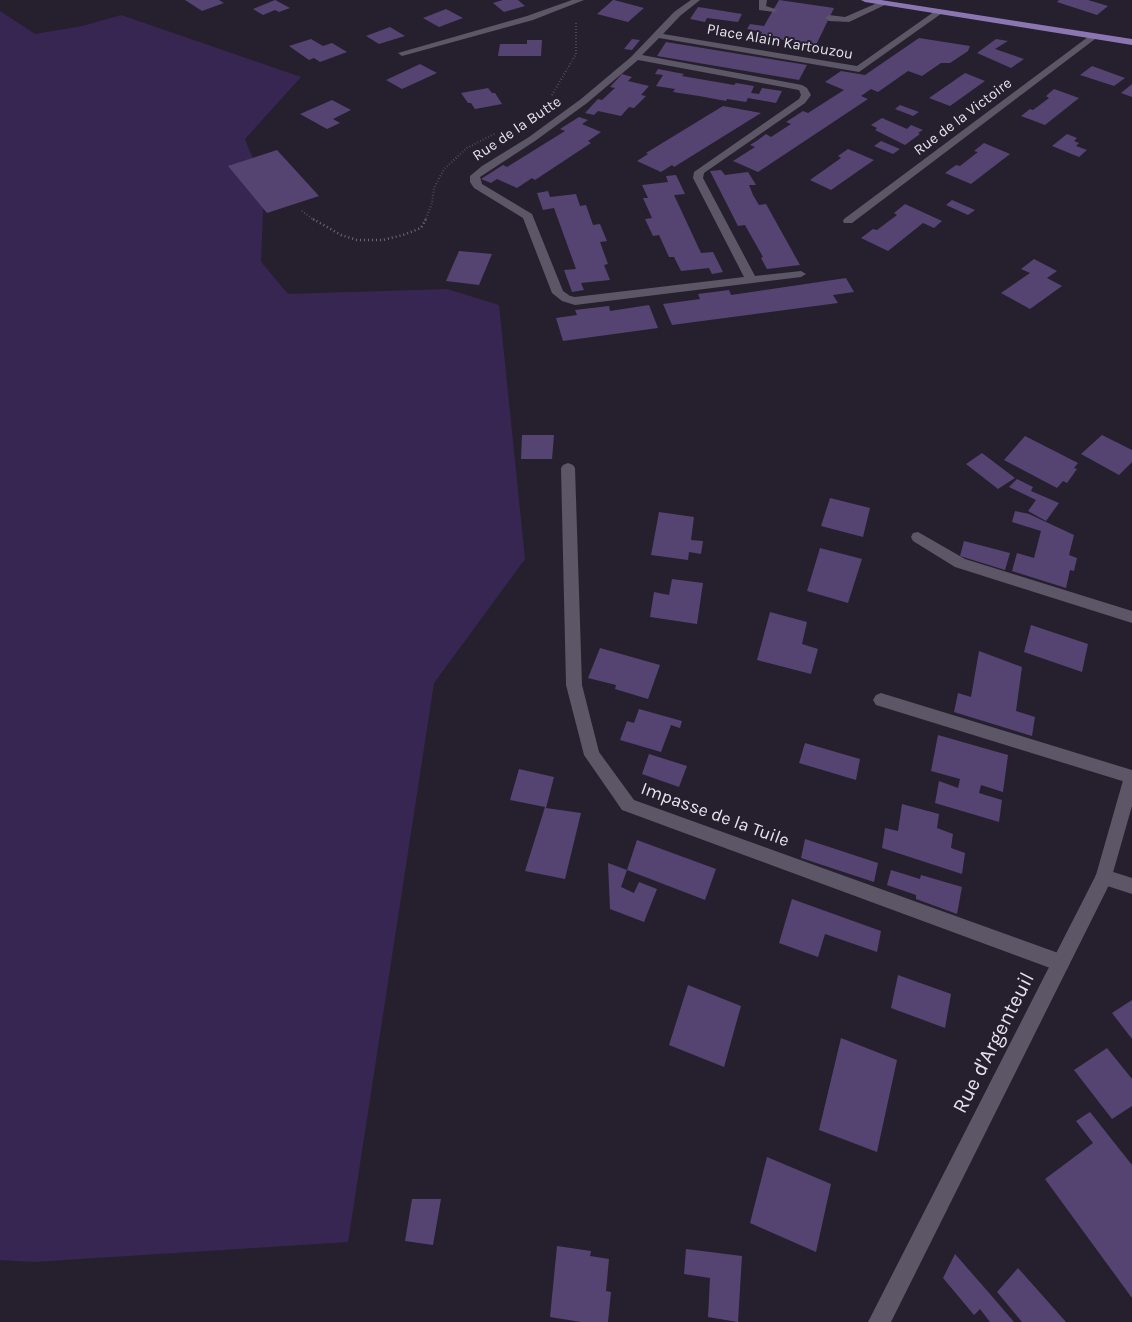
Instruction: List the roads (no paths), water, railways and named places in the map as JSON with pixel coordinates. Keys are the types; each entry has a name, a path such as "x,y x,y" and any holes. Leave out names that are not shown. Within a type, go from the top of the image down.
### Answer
{"main road":[{"path":"865,0 1132,42"}],"street":[{"name":"Rue de la Butte","path":"696,0 677,14 637,57 584,101 532,139 485,168 475,176 475,182 478,186 528,216 558,293 566,299 575,301 801,274"},
{"path":"763,0 762,8 774,10"},
{"path":"402,53 530,18 576,1"},
{"path":"829,18 846,20 882,2"},
{"name":"Place Alain Kartouzou","path":"656,35 859,69 941,11"},
{"name":"Rue de la Victoire","path":"848,221 1095,36"},
{"path":"637,57 802,88 806,95 802,101 699,172 698,178 751,280"},
{"name":"Impasse de la Tuile","path":"568,468 574,685 592,755 628,805 1061,963"},
{"path":"918,536 960,563 1132,617"},
{"path":"881,700 1132,777"},
{"name":"Rue d'Argenteuil","path":"879,1322 1104,877 1132,777"},
{"path":"1104,877 1132,886"}]}
